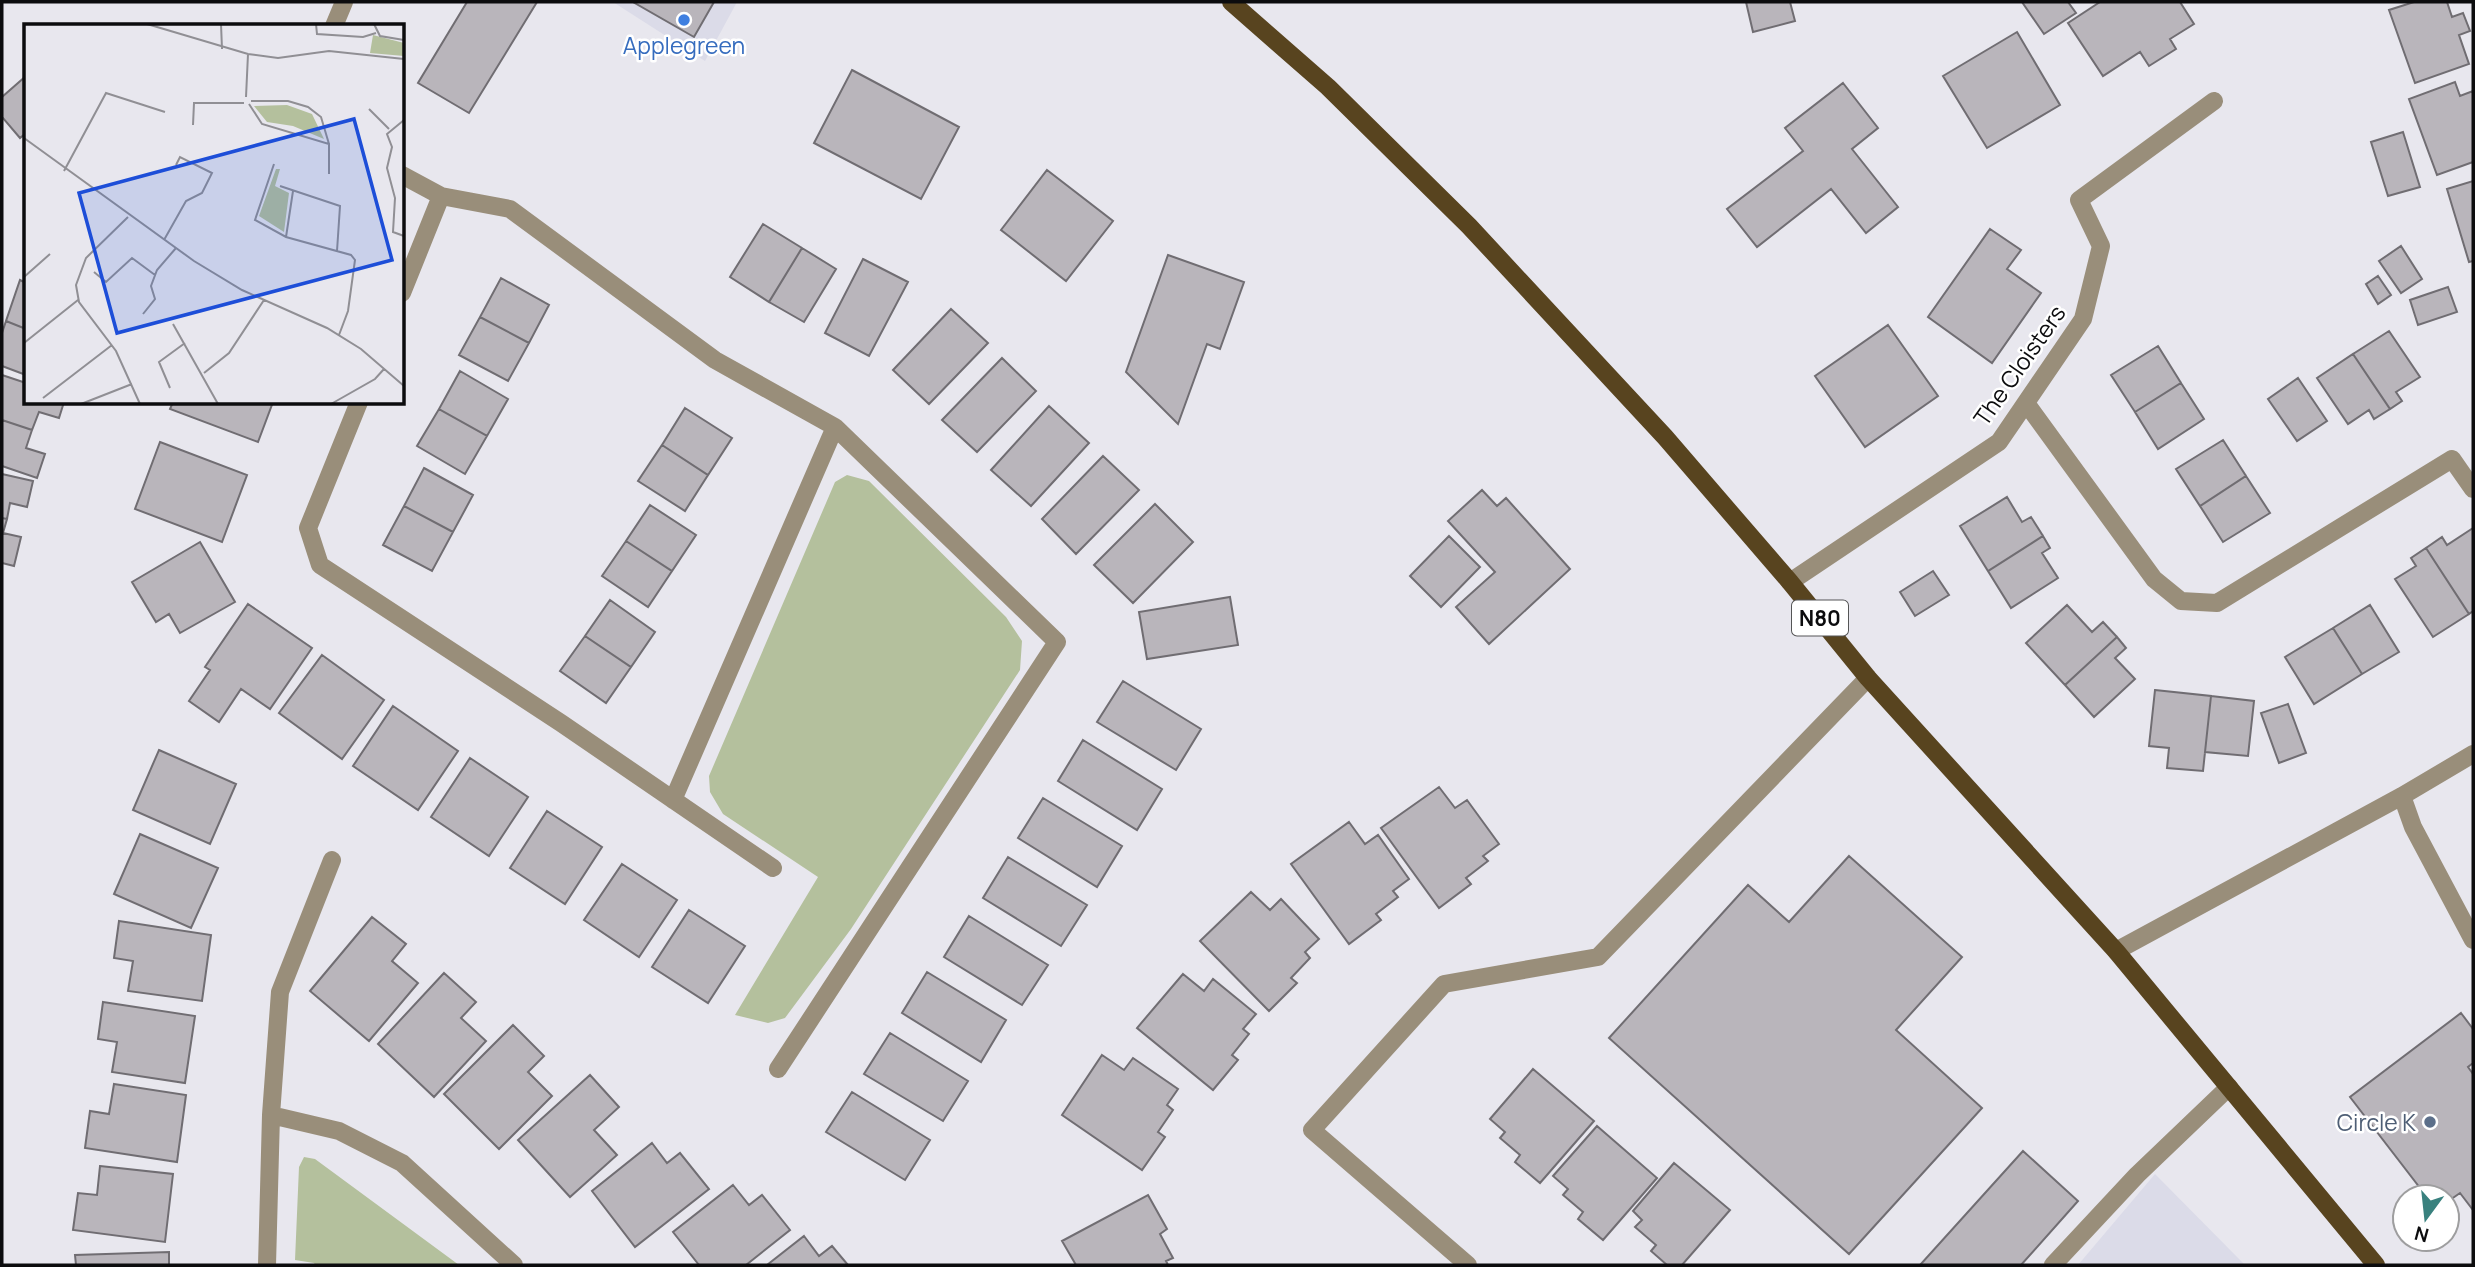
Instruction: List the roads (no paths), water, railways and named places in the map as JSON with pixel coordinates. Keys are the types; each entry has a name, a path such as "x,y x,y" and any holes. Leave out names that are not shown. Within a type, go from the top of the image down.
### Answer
{"main road":[{"name":"N80","path":"1231,2 1328,86 1469,226 1665,438 1790,582 1868,678 2116,951 2375,1265"}],"street":[{"path":"335,24 344,2"},
{"name":"The Cloisters","path":"1790,582 1998,442 2083,319 2101,246 2079,200 2214,101"},
{"path":"404,176 441,196 510,209 715,360 835,427 1057,642 778,1069"},
{"path":"404,288 441,196"},
{"path":"2026,403 2154,579 2181,601 2217,603 2452,459 2473,489"},
{"path":"358,404 308,528 320,565 773,868"},
{"path":"673,800 835,427"},
{"path":"1468,1265 1312,1130 1444,984 1598,957 1868,678"},
{"path":"2116,951 2402,796 2473,754"},
{"path":"2402,796 2413,827 2473,940"},
{"path":"267,1265 273,1121 271,1115 280,992 332,860"},
{"path":"2053,1265 2137,1175 2228,1087"},
{"path":"271,1115 338,1131 402,1163 514,1265"}],"place":[{"name":"Applegreen","path":"684,20"},
{"name":"Circle K","path":"2430,1122"}]}
